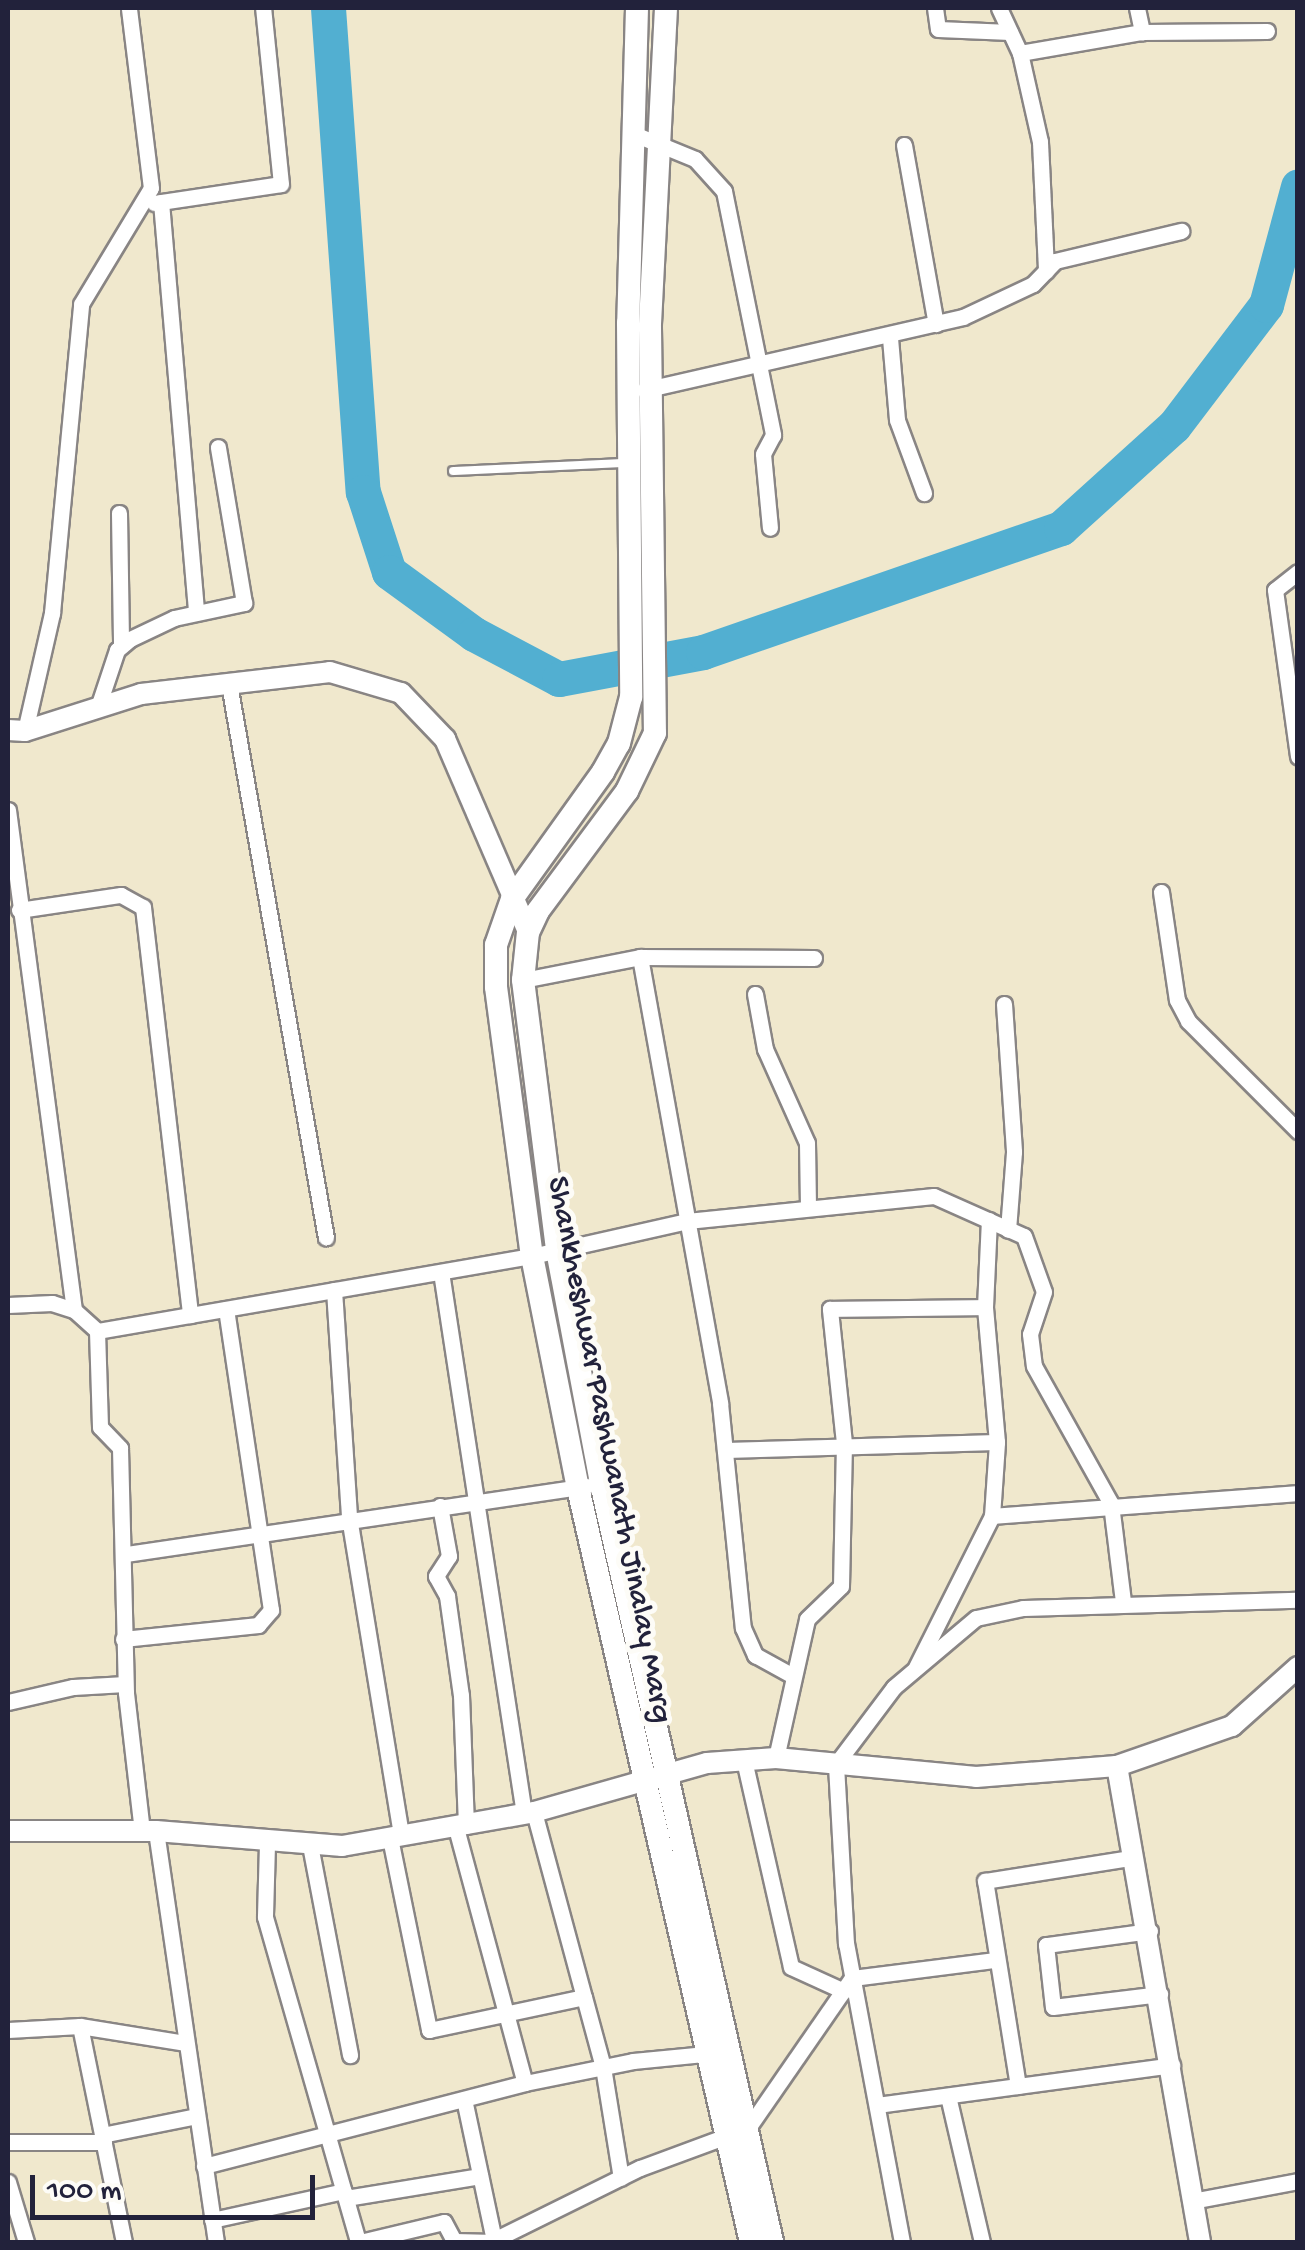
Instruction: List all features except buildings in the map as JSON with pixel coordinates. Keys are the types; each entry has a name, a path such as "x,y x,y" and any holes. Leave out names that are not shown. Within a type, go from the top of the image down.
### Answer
{"main road":[{"path":"638,8 634,134 640,592"},
{"path":"666,8 639,391 628,463 640,592 659,708 650,748 627,791 528,932 523,980 590,1486 664,1774 739,2131 772,2242"},
{"name":"Shankheshwar Pashwanath Jinalay Marg","path":"640,592 632,697 620,743 512,899 496,945 496,987 532,1256 590,1486 640,1778 722,2052"},
{"path":"739,2131 751,2242"}],"street":[{"path":"130,8 196,612"},
{"path":"16,730 52,613 81,304 154,203 280,184 263,8"},
{"path":"935,8 938,28 1010,32"},
{"path":"1000,8 1020,53 1040,142 1046,271"},
{"path":"1137,8 1142,32"},
{"path":"1020,53 1142,32 1267,31"},
{"path":"634,134 694,159 724,191 773,435 763,454 770,528"},
{"path":"904,145 936,324"},
{"path":"639,391 757,360 890,338 936,324 1033,284 1055,261 1180,230"},
{"path":"890,338 897,420 924,493"},
{"path":"122,646 196,612 244,603 218,447"},
{"path":"98,708 98,692 122,646 119,513"},
{"path":"1298,572 1275,590 1298,756"},
{"path":"16,730 141,694 330,672 402,693 445,739 528,932"},
{"path":"229,684 326,1238"},
{"path":"8,810 19,910 44,1044 74,1310"},
{"path":"1161,892 1176,1000 1188,1022 1298,1131"},
{"path":"19,910 122,895 143,907 190,1315"},
{"path":"640,957 725,1450 746,1642 755,1655 793,1676"},
{"path":"523,980 640,957 814,958"},
{"path":"754,994 766,1049 806,1143 808,1208"},
{"path":"1004,1004 1014,1152 1008,1230"},
{"path":"97,1331 532,1256 687,1221 934,1196 1024,1236 1044,1292 1030,1334 1034,1366 1112,1504 1124,1602"},
{"path":"915,1670 992,1516 997,1442 985,1307 989,1220"},
{"path":"441,1272 529,1813 603,2067 620,2178"},
{"path":"334,1290 350,1516 395,1837 428,2030 584,1997"},
{"path":"8,1305 52,1303 74,1310 97,1331 100,1427 120,1448 126,1554 125,1684 216,2242"},
{"path":"776,1758 807,1619 839,1595 841,1586 844,1442 830,1309 985,1307"},
{"path":"123,1639 266,1621 272,1610 226,1309"},
{"path":"725,1450 844,1442 997,1442"},
{"path":"126,1554 350,1516 590,1486"},
{"path":"992,1516 1298,1493"},
{"path":"440,1506 448,1556 436,1576 447,1596 460,1695 461,1827 504,2014 525,2084"},
{"path":"902,2242 877,2105 848,1985 836,1764 894,1686 976,1618 1023,1608 1124,1602 1298,1600"},
{"path":"8,1831 149,1831 310,1845 461,1827 529,1813 640,1778 744,1760 776,1758 976,1777 1117,1766 1232,1726 1298,1667"},
{"path":"8,1702 73,1687 125,1684"},
{"path":"744,1760 791,1967 848,1985 994,1960"},
{"path":"1117,1766 1131,1858 1150,1931 1200,2242"},
{"path":"267,1844 265,1918 359,2242 444,2222 454,2241 494,2242 620,2178 739,2131 848,1985"},
{"path":"310,1845 350,2055"},
{"path":"1018,2086 994,1960 985,1881 1131,1858"},
{"path":"1150,1931 1046,1945 1053,2007 1160,1994"},
{"path":"8,2030 80,2026 185,2043"},
{"path":"80,2026 124,2242"},
{"path":"204,2166 525,2084 603,2067 722,2052"},
{"path":"877,2105 1172,2065"},
{"path":"948,2096 982,2242"},
{"path":"464,2099 494,2242"},
{"path":"8,2142 103,2139 196,2116"},
{"path":"212,2220 345,2195 480,2176"},
{"path":"8,2182 26,2242"},
{"path":"1192,2201 1298,2182"}],"lane":[{"path":"454,471 628,463"}],"waterway":[{"path":"328,8 363,492 389,572 474,634 559,679 703,652 1061,528 1174,426 1266,305 1298,186"}]}
